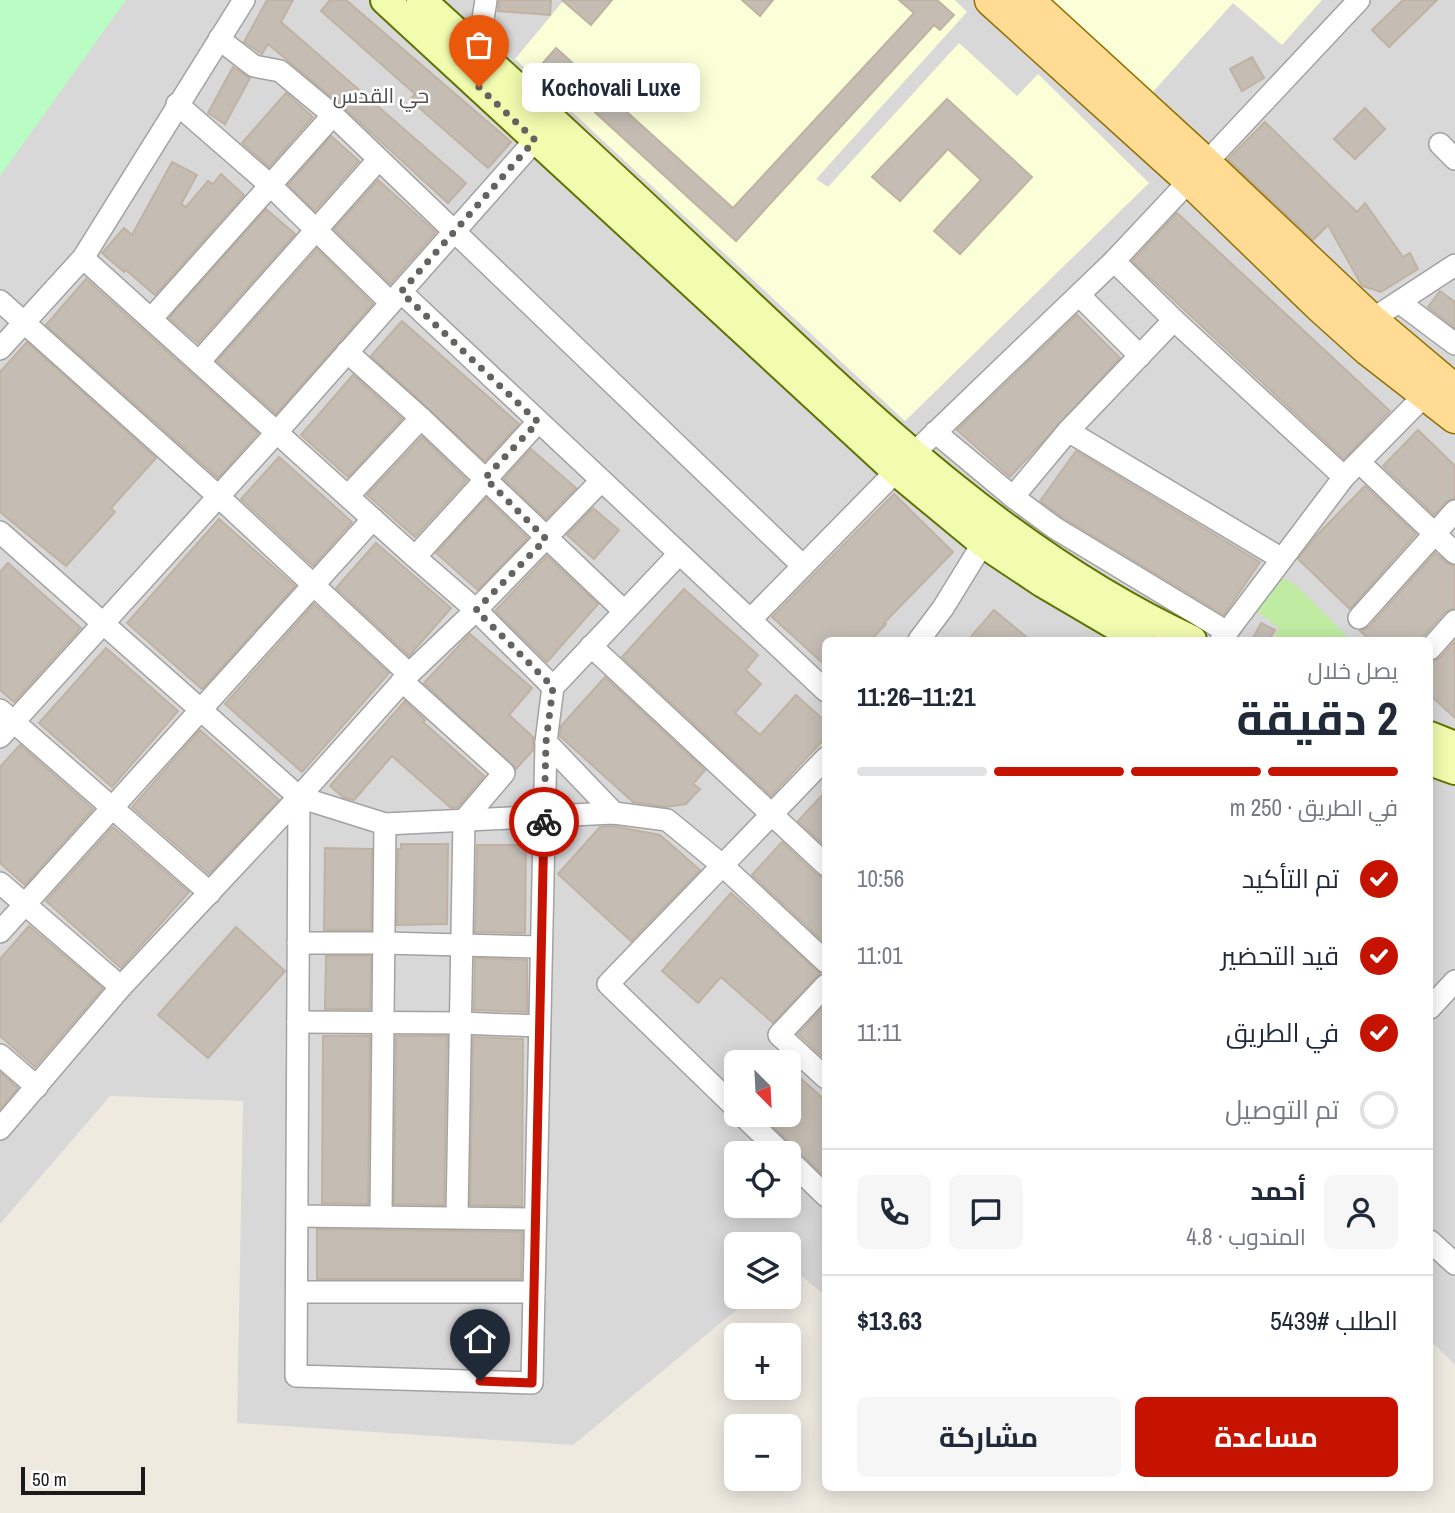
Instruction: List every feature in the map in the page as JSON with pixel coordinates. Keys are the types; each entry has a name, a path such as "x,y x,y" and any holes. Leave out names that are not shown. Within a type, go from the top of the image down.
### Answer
{"main road":[{"path":"385,0 544,129 852,402 904,463 983,542 1066,598 1135,637"},
{"path":"421,0 478,51 544,129"},
{"path":"991,0 1371,320 1440,393 1455,417"},
{"path":"1027,0 1198,172 1319,306 1369,350 1440,393"},
{"path":"904,463 1065,570 1187,637"},
{"path":"1433,737 1455,746"},
{"path":"1433,762 1455,770"}],"street":[{"path":"0,349 83,258 244,0"},
{"path":"478,51 486,0"},
{"path":"750,621 935,432 1114,261 1359,0"},
{"path":"219,40 254,66 280,71 333,115 803,566"},
{"path":"177,104 270,185 317,231 538,422 822,687"},
{"path":"151,318 333,115"},
{"path":"210,893 112,807 4,723 102,624 277,432 544,129"},
{"path":"199,362 379,160"},
{"path":"83,258 476,610 553,687"},
{"path":"1114,261 1174,320 1351,469 1435,533 1455,553"},
{"path":"1371,320 1453,269"},
{"path":"1079,295 1140,356"},
{"path":"0,301 312,584 504,773 464,820 457,1216"},
{"path":"1399,302 1455,344"},
{"path":"1013,496 1068,431 1174,320"},
{"path":"347,352 421,418 624,611"},
{"path":"935,432 1055,528 1224,636 1351,469 1440,393"},
{"path":"348,496 421,418"},
{"path":"415,557 538,422"},
{"path":"1068,431 1282,559"},
{"path":"0,1129 121,987 406,678 601,481"},
{"path":"1359,618 1455,511"},
{"path":"0,932 373,519"},
{"path":"2,538 299,797 385,824 614,813 667,820 722,865 822,957"},
{"path":"921,637 943,608 983,542"},
{"path":"299,797 296,1376 532,1383 546,742 553,687 679,554"},
{"path":"1433,646 1455,621"},
{"path":"591,646 822,861"},
{"path":"546,742 614,813"},
{"path":"724,1096 608,984 822,762"},
{"path":"381,1216 385,824"},
{"path":"0,883 121,987"},
{"path":"298,943 541,947"},
{"path":"1433,1006 1455,981"},
{"path":"822,989 779,1035 822,1074"},
{"path":"298,1022 539,1026"},
{"path":"0,1055 37,1087"},
{"path":"755,1127 769,1141"},
{"path":"801,1172 822,1192"},
{"path":"297,1216 536,1219"},
{"path":"298,1292 534,1292"}],"shaded area":[{"path":"0,0 1455,0 1455,1365 1433,1343 1433,637 822,637 822,1293 801,1276 801,1232 724,1232 724,1309 737,1309 573,1445 237,1423 243,1101 110,1096 0,1224"},
{"path":"564,0 955,0 967,12 816,179 828,187 959,43 1017,96 1038,74 1149,183 905,421 515,59"},
{"path":"1048,0 1322,0 1282,45 1233,3 1150,95"}],"green space":[{"path":"0,0 126,0 0,176"},
{"path":"1281,577 1297,586 1348,637 1275,637 1279,627 1255,610"}],"building":[{"path":"267,0 293,0 281,22 466,183 448,203 341,105 268,44 262,54 244,42"},
{"path":"330,0 346,0 511,142 488,168 410,100 415,94 321,11"},
{"path":"499,0 551,0 550,15 498,11"},
{"path":"562,0 612,0 591,25"},
{"path":"742,0 773,0 760,16"},
{"path":"899,0 937,0 954,15 940,30 934,25 736,241 542,64 556,48 733,208 914,13"},
{"path":"1403,0 1437,0 1389,47 1372,30"},
{"path":"1252,57 1264,78 1242,91 1230,69"},
{"path":"233,67 250,78 225,124 208,113"},
{"path":"286,93 313,117 269,167 242,143"},
{"path":"947,99 1032,177 960,254 934,231 981,180 948,149 900,201 872,177"},
{"path":"1365,108 1385,129 1355,159 1334,139"},
{"path":"1265,122 1357,212 1365,203 1403,257 1410,253 1418,269 1381,292 1362,286 1328,225 1313,240 1228,159"},
{"path":"331,136 359,161 315,211 288,185"},
{"path":"172,162 197,175 181,204 186,207 208,181 213,184 221,174 244,195 155,295 102,253 124,228 132,235"},
{"path":"378,180 436,232 390,284 334,229"},
{"path":"266,209 295,234 198,343 169,318"},
{"path":"1177,213 1390,411 1344,459 1132,261"},
{"path":"317,249 373,304 276,414 217,361"},
{"path":"86,279 258,433 218,478 46,325"},
{"path":"1440,291 1455,302 1455,328 1428,307"},
{"path":"1077,315 1120,358 1010,477 957,430"},
{"path":"402,321 519,424 485,461 371,356"},
{"path":"27,342 156,458 111,508 115,512 66,566 0,512 0,372"},
{"path":"353,375 402,419 348,477 301,435"},
{"path":"1418,430 1455,466 1455,498 1446,502 1434,515 1383,466"},
{"path":"422,437 467,480 415,537 367,495"},
{"path":"531,449 576,488 546,519 504,479"},
{"path":"1076,451 1260,562 1224,615 1040,501"},
{"path":"279,457 352,522 313,566 241,499"},
{"path":"1365,486 1416,534 1350,609 1298,559 1315,537"},
{"path":"894,494 953,552 874,637 822,637 822,662 772,617"},
{"path":"486,498 528,538 478,590 436,553"},
{"path":"593,508 619,530 594,559 567,535"},
{"path":"219,519 295,586 202,689 127,623"},
{"path":"376,543 451,608 409,656 336,588"},
{"path":"1435,553 1455,566 1455,608 1445,612 1423,637 1367,637 1360,631 1369,627"},
{"path":"547,556 598,604 547,662 495,611"},
{"path":"8,563 81,628 14,702 0,690 0,572"},
{"path":"684,589 758,655 746,670 761,684 735,713 760,735 796,695 822,718 822,741 771,796 622,657"},
{"path":"314,604 389,673 302,772 225,704"},
{"path":"994,610 1026,637 971,637"},
{"path":"1261,623 1275,630 1271,637 1254,637"},
{"path":"470,634 532,688 509,715 533,737 533,750 516,769 424,683"},
{"path":"1455,641 1455,718 1433,698 1433,662 1440,658"},
{"path":"106,648 178,711 112,787 39,723"},
{"path":"605,677 705,770 693,784 700,789 686,804 666,807 633,802 560,736 561,726"},
{"path":"405,701 425,720 423,722 484,776 458,807 451,808 392,756 354,800 343,797 330,786"},
{"path":"200,730 279,800 209,874 132,807"},
{"path":"20,745 93,809 25,885 0,863 0,767"},
{"path":"822,795 822,843 798,821"},
{"path":"613,826 660,835 700,870 631,941 558,874 600,827"},
{"path":"113,827 189,892 121,968 46,901"},
{"path":"782,842 822,877 822,940 752,875"},
{"path":"401,844 448,844 447,924 397,925 398,849 401,849"},
{"path":"477,845 526,845 525,933 475,932"},
{"path":"325,848 372,849 371,930 324,930"},
{"path":"731,893 820,973 773,1023 721,977 698,1003 662,971"},
{"path":"29,926 103,988 35,1067 0,1036 0,959"},
{"path":"236,927 285,971 208,1058 158,1015"},
{"path":"326,956 371,956 370,1009 325,1009"},
{"path":"475,958 527,960 527,1012 474,1010"},
{"path":"822,1008 822,1056 798,1034"},
{"path":"323,1036 370,1036 368,1204 322,1203"},
{"path":"396,1036 447,1036 444,1205 394,1204"},
{"path":"473,1037 523,1039 522,1206 470,1205"},
{"path":"0,1072 18,1088 0,1109"},
{"path":"802,1080 822,1097 822,1174 801,1154 801,1141 788,1141 773,1127 802,1127"},
{"path":"317,1229 522,1232 521,1279 317,1279"}],"way so far":[{"path":"479,87 535,140 401,292 538,422 485,478 546,539 476,610 553,687 546,742 544,822"}],"place":[{"name":"Kochovali Luxe","path":"479,87"}],"district":[{"name":"حي القدس","path":"381,96"}],"route":[{"path":"480,1381 532,1383 544,822"}]}
